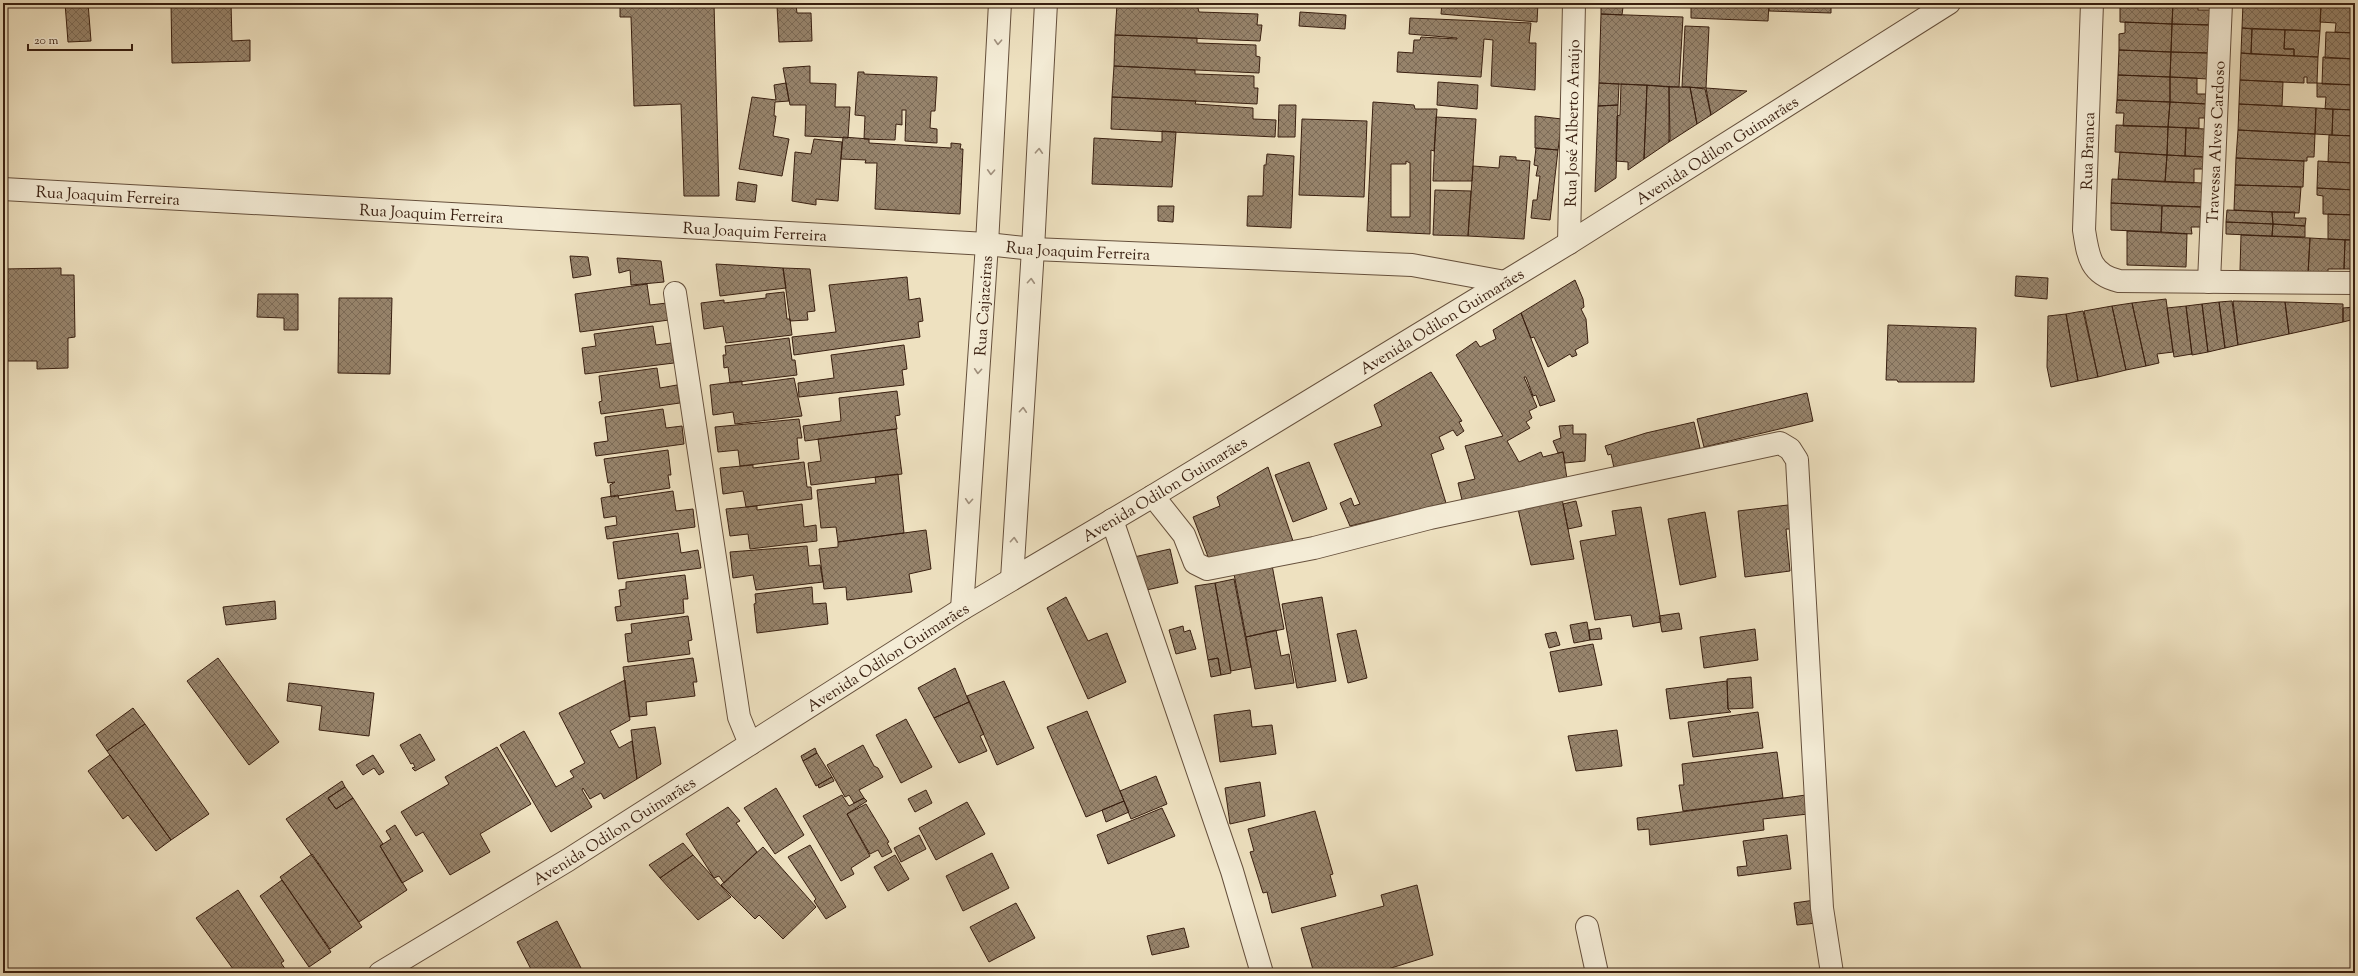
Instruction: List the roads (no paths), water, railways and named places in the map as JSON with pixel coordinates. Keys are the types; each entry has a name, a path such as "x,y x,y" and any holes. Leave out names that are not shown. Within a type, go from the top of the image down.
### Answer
{"street":[{"name":"Rua Cajazeiras","path":"962,608 987,244 1000,3"},
{"path":"1012,579 1033,249 1046,3"},
{"name":"Rua José Alberto Araújo","path":"1569,243 1574,3"},
{"name":"Avenida Odilon Guimarães","path":"380,973 568,860 962,608 1153,496 1569,243 1949,3"},
{"name":"Rua Branca","path":"2092,3 2084,230 2089,257 2096,270 2111,279 2119,281 2209,282"},
{"name":"Travessa Alves Cardoso","path":"2209,282 2221,3"},
{"name":"Rua Joaquim Ferreira","path":"3,189 987,244 1033,249 1412,265 1505,282"},
{"path":"2209,282 2355,282"},
{"path":"676,293 739,717 750,744"},
{"path":"1153,496 1184,535 1195,563 1207,570 1314,548 1430,518 1780,443 1790,449 1797,460 1822,908 1832,973"},
{"path":"1112,520 1232,871 1262,973"},
{"path":"1587,927 1597,973"}]}
